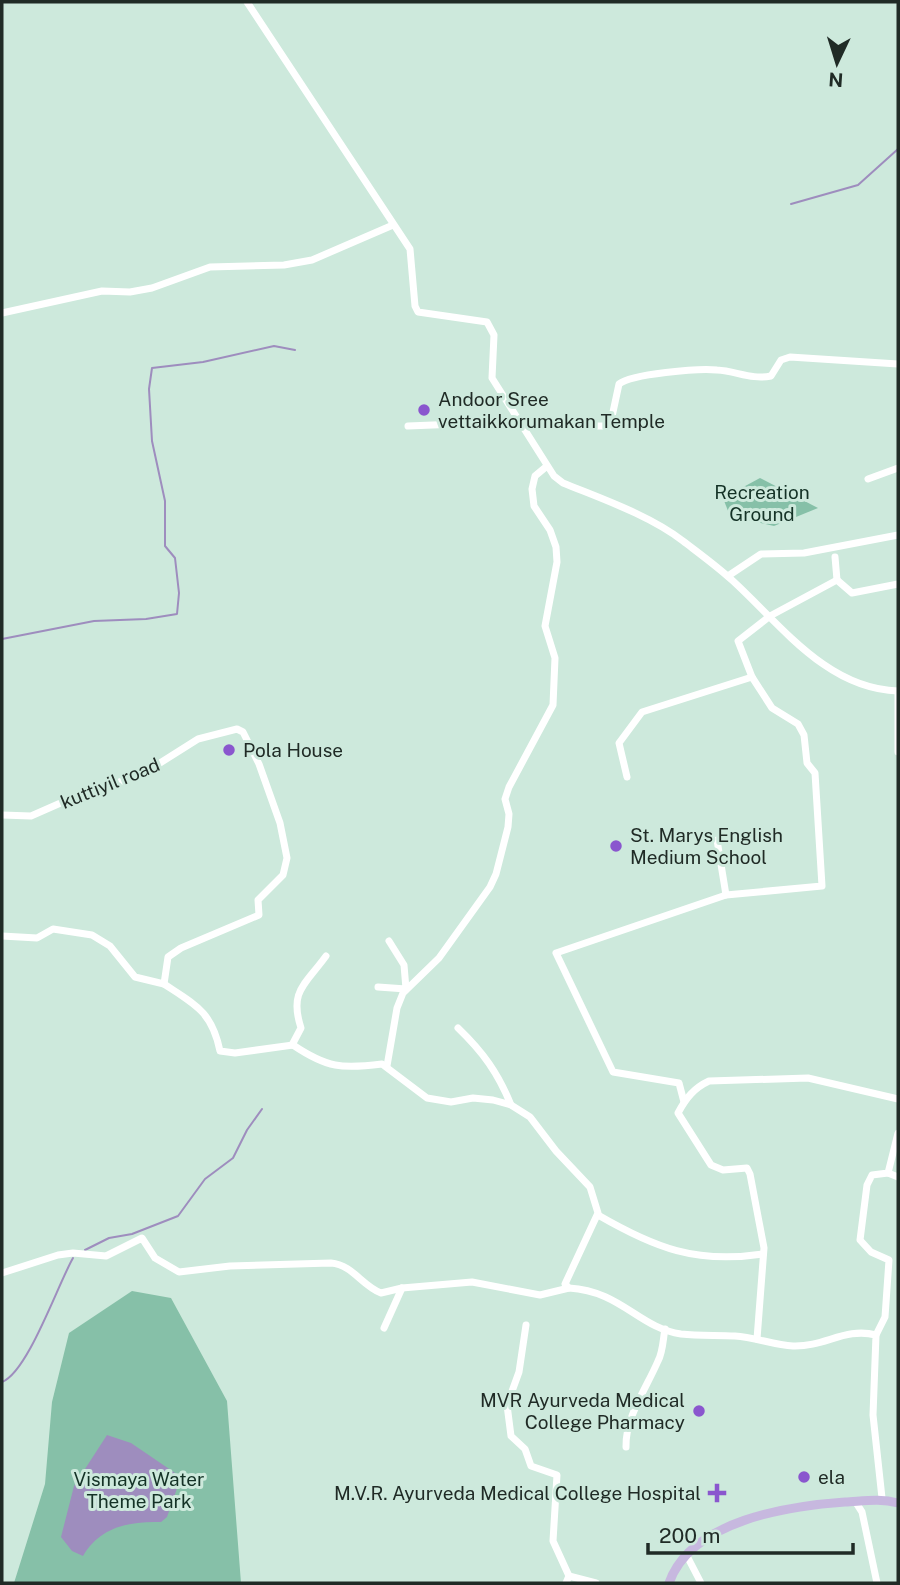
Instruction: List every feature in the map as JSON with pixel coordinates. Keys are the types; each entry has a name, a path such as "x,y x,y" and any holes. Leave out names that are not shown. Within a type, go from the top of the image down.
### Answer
{"main road":[{"path":"669,1583 687,1556 710,1537 763,1514 791,1507 881,1498 898,1503"}],"street":[{"path":"247,2 411,249 415,306 418,312 481,320 491,327 494,335 492,378 547,466 563,483 652,522 681,538 728,576 818,662 869,685 898,691 898,752"},
{"path":"2,313 102,291 130,292 152,288 210,267 284,265 312,260 393,225"},
{"path":"522,426 610,426 619,384 635,378 706,369 753,378 766,377 771,376 781,360 790,357 898,364"},
{"path":"408,426 507,422 517,418"},
{"path":"387,1066 397,1008 406,989 439,958 490,887 508,827 505,799 509,787 553,705 555,658 545,626 556,547 550,530 534,506 532,489 535,476 547,466"},
{"path":"868,479 898,468"},
{"path":"728,576 761,554 804,553 898,535"},
{"path":"835,557 836,580 852,593 898,584"},
{"path":"684,1102 679,1083 613,1072 556,953 726,895 822,886 815,773 807,763 804,736 798,724 772,708 752,677 738,641 770,616 836,580"},
{"path":"627,778 618,743 642,712 752,677"},
{"name":"kuttiyil road","path":"2,815 31,816 68,799 141,775 198,739 237,729 243,732 259,764 280,823 287,858 283,875 258,900 259,915 181,948 168,957 164,985"},
{"path":"717,840 726,895"},
{"path":"2,936 37,938 53,929 92,935 110,946 135,977 164,985 200,1008 213,1023 220,1051 235,1052 292,1045 337,1068 387,1066 427,1098 451,1102 473,1098 511,1105 530,1117 556,1152 590,1187 598,1215 565,1284 569,1288"},
{"path":"389,941 404,965 406,989"},
{"path":"292,1045 301,1028 295,1009 296,998 326,956"},
{"path":"378,987 406,989"},
{"path":"458,1028 498,1073 511,1105"},
{"path":"757,1339 764,1254 762,1230 747,1168 723,1170 711,1165 678,1113 684,1102 698,1086 709,1081 808,1078 898,1099"},
{"path":"888,1173 898,1133"},
{"path":"898,1177 888,1173 872,1175 867,1185 860,1240 871,1252 889,1260 898,1258"},
{"path":"598,1215 672,1252 722,1259 764,1254"},
{"path":"2,1273 73,1253 106,1256 142,1238 155,1258 179,1272 230,1266 344,1264 372,1290 381,1293 402,1288 472,1282 540,1295 569,1288 589,1289 615,1299 651,1324 679,1334 757,1339 792,1346 822,1344 857,1330 876,1335"},
{"path":"881,1498 873,1415 876,1335 886,1317 889,1260"},
{"path":"384,1328 402,1288"},
{"path":"526,1325 519,1372 507,1405 511,1436 525,1449 531,1466 557,1475 553,1541 567,1580 596,1583"},
{"path":"626,1447 626,1436 645,1385 660,1358 665,1329"},
{"path":"855,1502 862,1512 877,1583"},
{"path":"687,1556 701,1583"}],"green space":[{"name":"Recreation Ground","path":"760,478 818,508 774,526 730,516 723,498"},
{"name":"Vismaya Water Theme Park","path":"132,1291 171,1298 227,1401 241,1583 14,1583 45,1484 52,1402 69,1333"}],"shaded area":[{"path":"107,1435 131,1443 181,1477 167,1517 161,1522 116,1528 98,1538 83,1556 72,1551 61,1537 74,1486"}],"waterway":[{"path":"791,204 858,185 898,149"},
{"path":"2,639 94,621 146,619 177,614 179,593 175,558 165,546 165,501 152,441 149,389 152,368 203,362 274,346 295,350"},
{"path":"85,1250 109,1238 132,1234 178,1216 205,1179 233,1158 247,1130 262,1109"},
{"path":"2,1382 12,1375 32,1345 73,1258"}],"place":[{"name":"Andoor Sree vettaikkorumakan Temple","path":"424,410"},
{"name":"Pola House","path":"229,750"},
{"name":"St. Marys English Medium School","path":"616,846"},
{"name":"MVR Ayurveda Medical College Pharmacy","path":"699,1411"},
{"name":"ela","path":"804,1477"},
{"name":"M.V.R. Ayurveda Medical College Hospital","path":"717,1493"}]}
